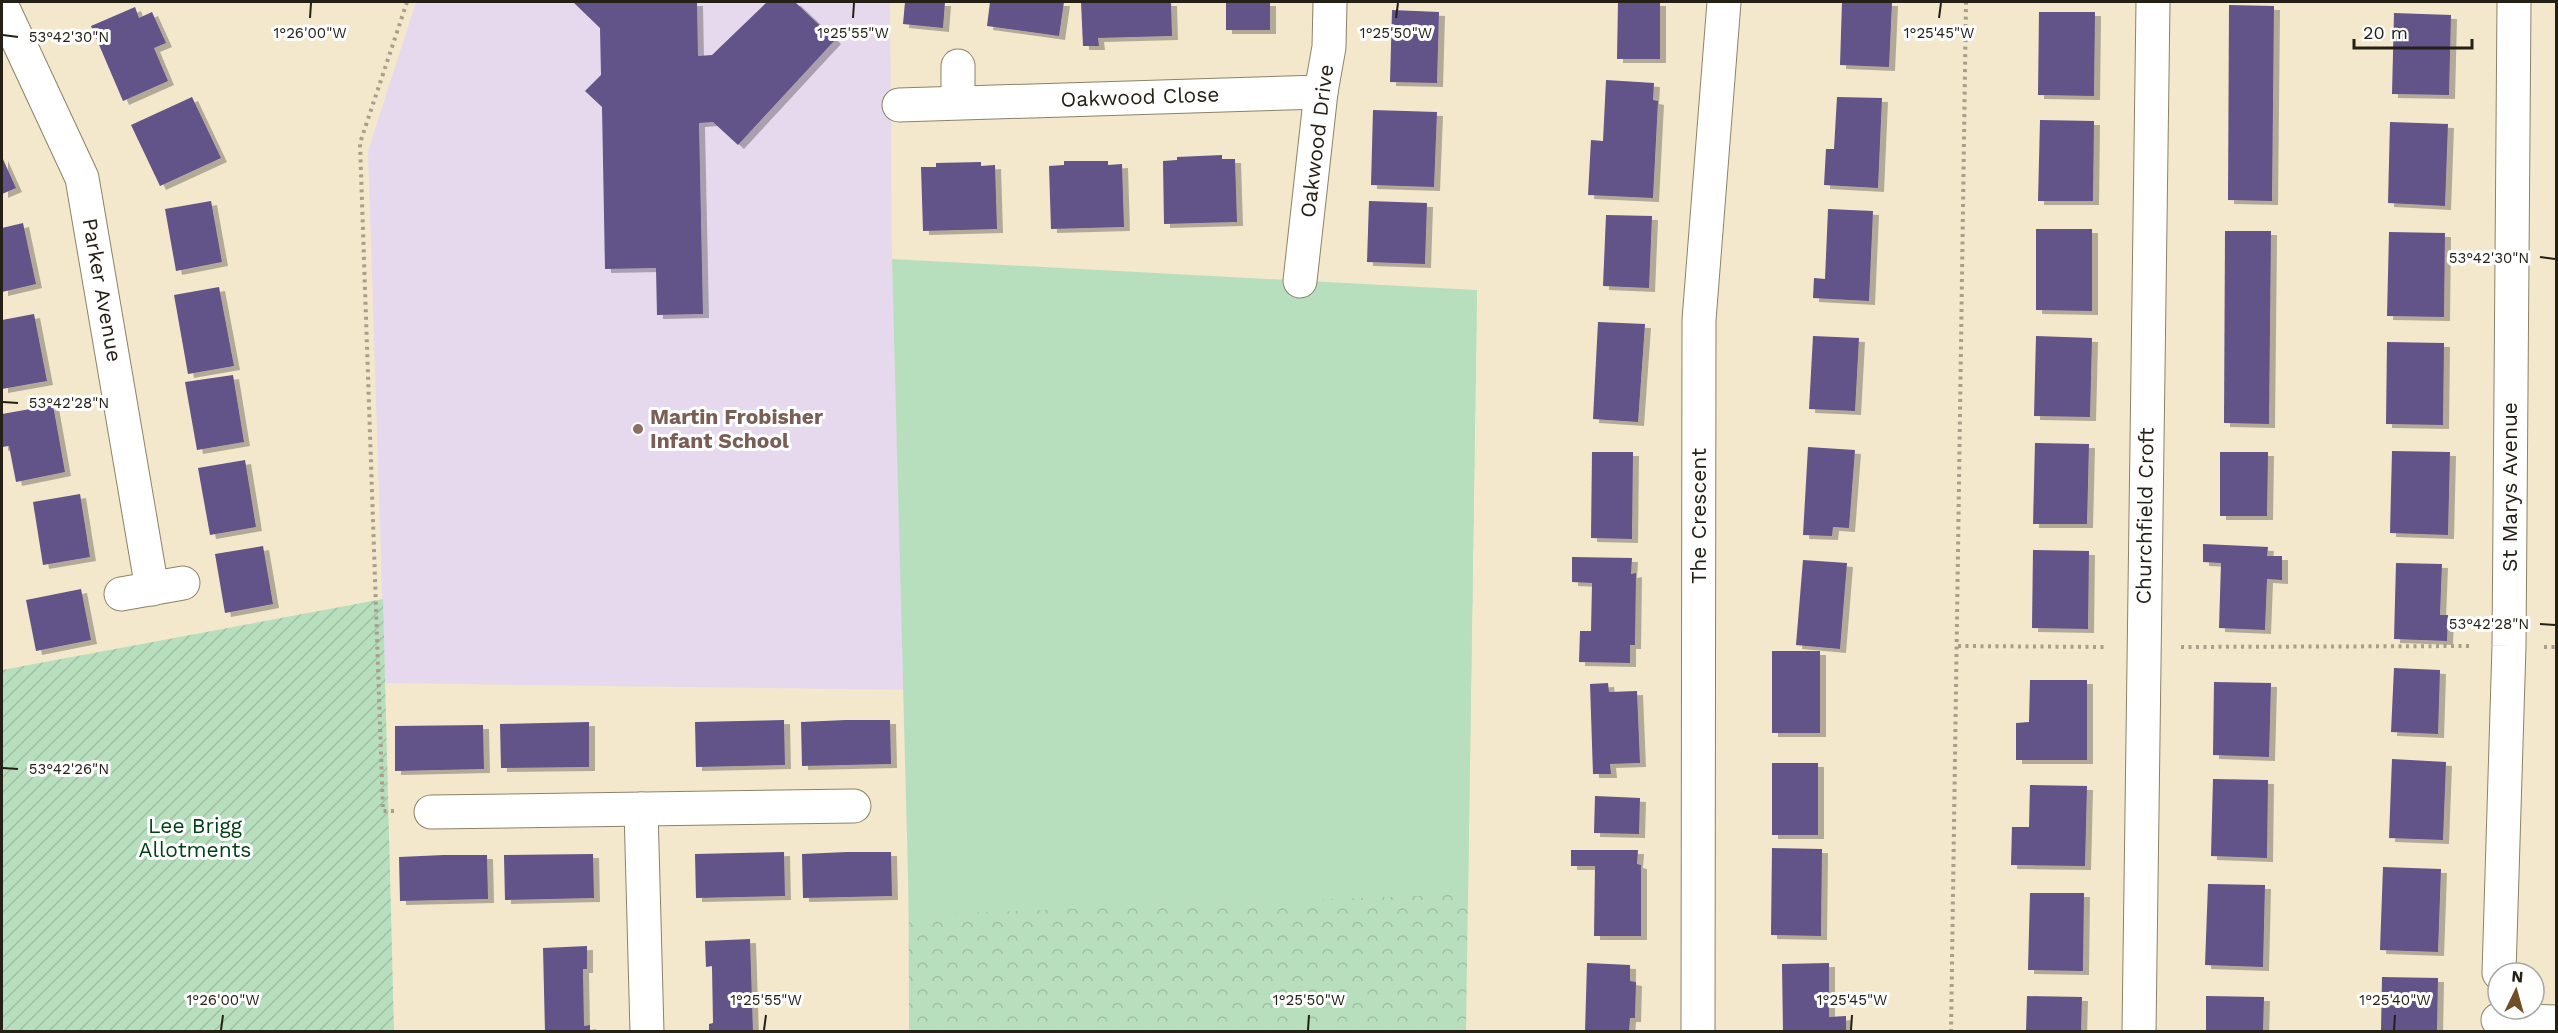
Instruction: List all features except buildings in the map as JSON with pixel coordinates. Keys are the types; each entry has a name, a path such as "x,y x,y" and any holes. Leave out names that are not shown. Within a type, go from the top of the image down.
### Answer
{"street":[{"name":"Oakwood Drive","path":"1300,281 1329,47 1330,2"},
{"name":"The Crescent","path":"1698,1032 1699,320 1724,2"},
{"name":"Churchfield Croft","path":"2139,1032 2153,2"},
{"name":"St Marys Avenue","path":"2499,961 2509,646 2514,2"},
{"name":"Parker Avenue","path":"2,6 82,178 152,589"},
{"path":"958,66 958,102"},
{"name":"Oakwood Close","path":"899,105 1322,92"},
{"path":"431,812 854,806"},
{"path":"641,809 646,1032"},
{"path":"2527,1021 2556,1022"}],"path":[{"path":"407,2 360,143 383,811 431,812"},
{"path":"1951,1032 1966,2"},
{"path":"1958,646 2556,647"}],"shaded area":[{"name":"Martin Frobisher Infant School","path":"416,2 890,2 892,259 908,690 385,683 368,151"}],"green space":[{"path":"892,259 1477,290 1468,894 909,915"},
{"path":"1477,290 1466,1031 909,1031 908,690"},
{"name":"Lee Brigg Allotments","path":"383,599 394,1031 2,1031 2,670"}],"place":[{"name":"Martin Frobisher Infant School","path":"638,429"}]}
